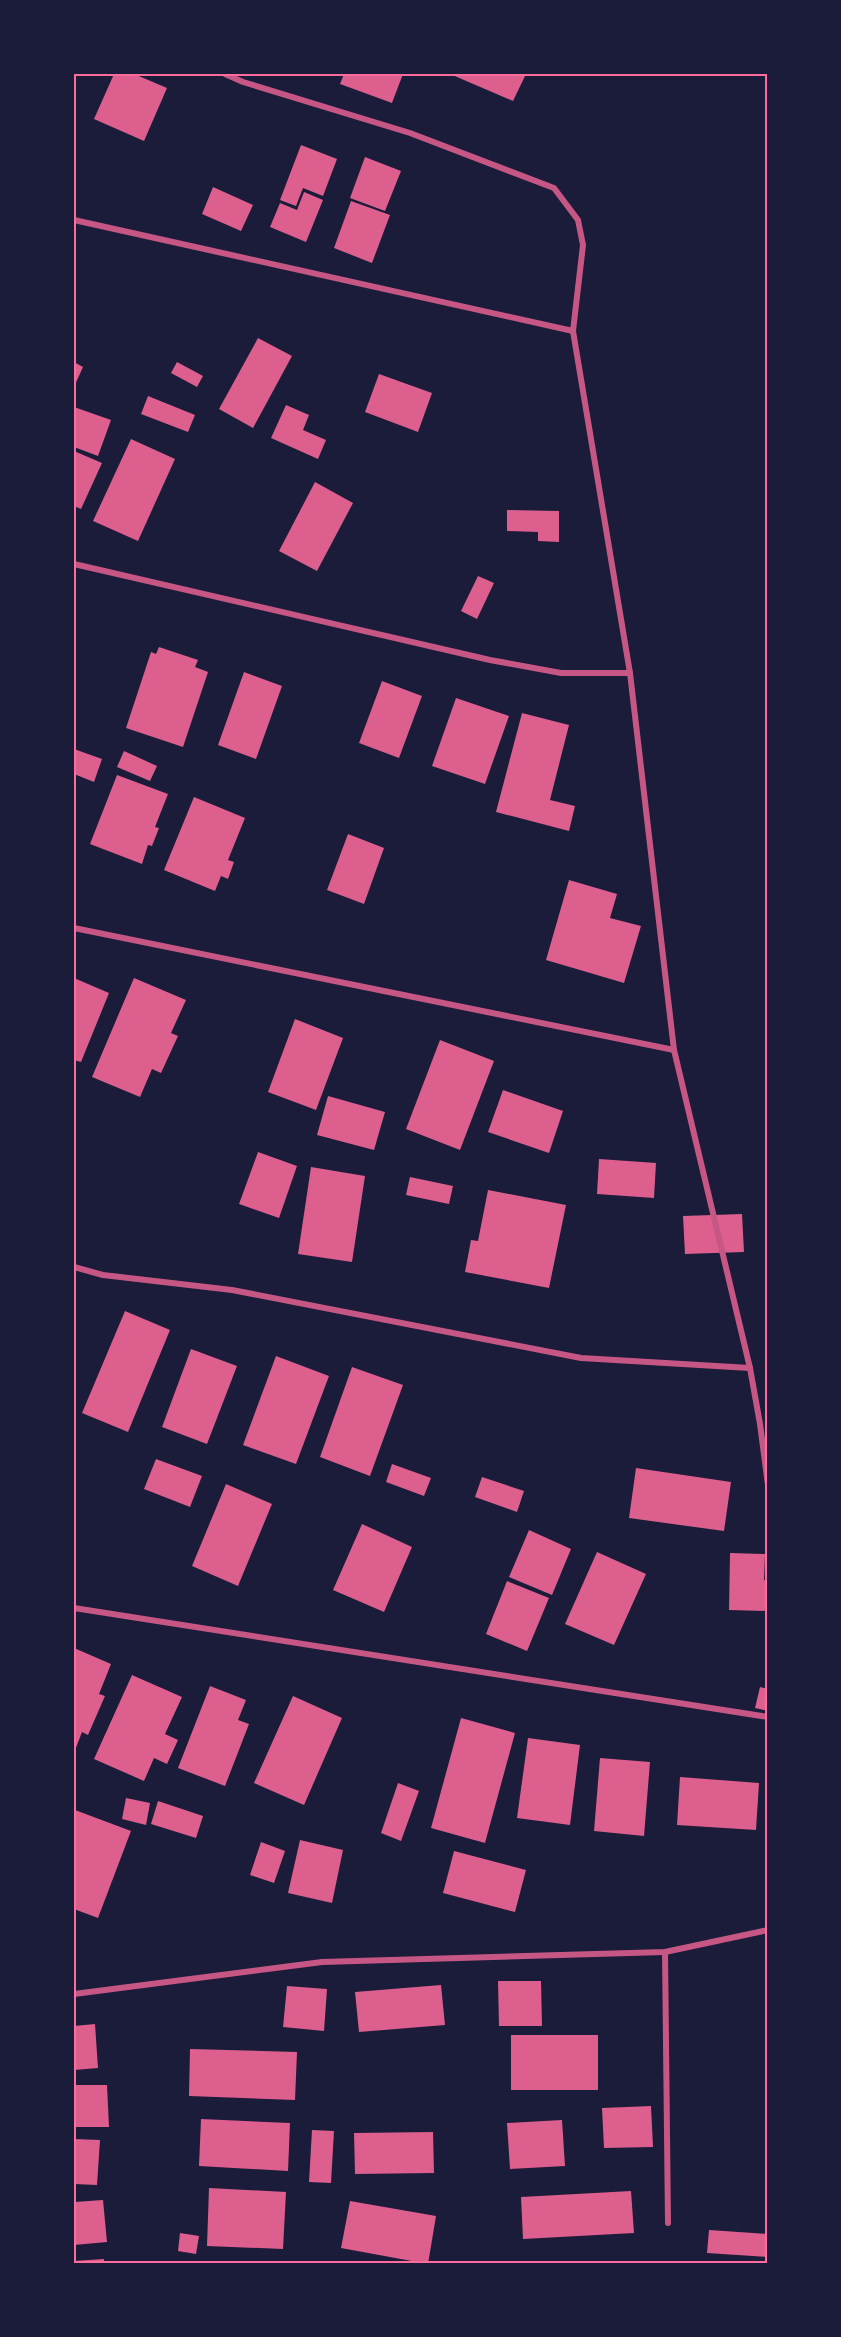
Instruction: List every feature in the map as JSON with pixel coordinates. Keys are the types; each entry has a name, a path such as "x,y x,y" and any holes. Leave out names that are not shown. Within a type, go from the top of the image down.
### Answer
{"street":[{"path":"225,74 243,82 410,133 554,188 578,220 583,245 573,331 630,673 674,1050 750,1368 768,1485"},
{"path":"74,220 573,331"},
{"path":"74,564 490,660 561,673 630,673"},
{"path":"74,928 674,1050"},
{"path":"74,1267 103,1275 232,1290 581,1358 750,1368"},
{"path":"74,1608 768,1717"},
{"path":"74,1994 322,1962 665,1952 768,1930"},
{"path":"665,1952 668,2223"}],"building":[{"path":"114,74 134,74 167,88 144,141 94,119"},
{"path":"344,74 403,74 392,103 340,84"},
{"path":"450,74 526,74 513,101"},
{"path":"301,145 337,159 323,196 303,188 296,206 280,200"},
{"path":"365,157 401,171 385,211 350,198"},
{"path":"213,187 253,205 241,231 202,214"},
{"path":"304,192 323,200 306,242 270,227 280,203 297,210"},
{"path":"351,201 390,215 372,263 334,248"},
{"path":"258,338 292,356 253,428 219,409"},
{"path":"74,362 83,367 74,387"},
{"path":"177,362 203,376 197,387 171,373"},
{"path":"379,374 432,393 418,432 365,412"},
{"path":"148,396 195,415 188,432 141,414"},
{"path":"286,405 309,415 303,430 326,440 318,459 271,438"},
{"path":"74,407 111,420 98,456 74,447"},
{"path":"131,439 175,459 138,541 93,521"},
{"path":"74,451 102,463 81,509 74,506"},
{"path":"315,482 353,503 317,571 279,551"},
{"path":"507,510 559,511 559,542 538,541 538,532 507,531"},
{"path":"478,576 494,583 477,619 461,611"},
{"path":"159,647 198,660 195,667 208,672 183,747 126,728 151,652 156,654"},
{"path":"244,672 282,686 256,759 218,745"},
{"path":"382,681 422,696 399,758 359,743"},
{"path":"456,698 509,716 485,784 432,766"},
{"path":"522,713 569,725 550,800 575,806 569,831 496,812"},
{"path":"74,749 102,759 94,782 74,774"},
{"path":"124,751 157,766 150,781 117,767"},
{"path":"117,775 168,794 155,827 159,828 152,846 148,845 142,864 90,844"},
{"path":"194,797 245,818 228,860 234,862 228,879 221,876 215,891 164,870"},
{"path":"348,834 384,848 364,904 327,890"},
{"path":"569,880 617,894 610,918 641,926 624,983 546,960"},
{"path":"74,978 109,993 81,1062 74,1060"},
{"path":"134,978 186,1000 171,1033 178,1036 161,1073 152,1069 140,1097 92,1077"},
{"path":"295,1019 343,1038 316,1110 268,1092"},
{"path":"440,1040 494,1061 460,1150 406,1129"},
{"path":"503,1090 563,1111 549,1153 488,1132"},
{"path":"328,1096 385,1112 374,1150 317,1135"},
{"path":"258,1152 297,1166 279,1218 239,1204"},
{"path":"599,1159 656,1163 654,1198 597,1194"},
{"path":"311,1167 365,1176 352,1262 298,1254"},
{"path":"410,1177 453,1186 449,1204 406,1195"},
{"path":"488,1190 566,1205 549,1288 465,1272 471,1240 478,1241"},
{"path":"742,1214 744,1252 685,1254 683,1216"},
{"path":"125,1311 170,1330 128,1432 82,1413"},
{"path":"191,1349 237,1366 207,1444 162,1427"},
{"path":"276,1356 329,1376 296,1464 243,1445"},
{"path":"352,1367 403,1385 370,1476 320,1457"},
{"path":"156,1459 202,1476 190,1507 144,1489"},
{"path":"392,1464 431,1478 424,1496 386,1482"},
{"path":"636,1468 731,1482 724,1531 629,1518"},
{"path":"482,1477 524,1491 517,1512 475,1497"},
{"path":"226,1484 272,1504 238,1586 192,1566"},
{"path":"362,1524 412,1547 384,1612 333,1590"},
{"path":"529,1530 571,1549 552,1595 509,1577"},
{"path":"597,1552 646,1574 614,1645 565,1624"},
{"path":"730,1553 765,1554 764,1580 768,1581 768,1611 729,1610"},
{"path":"507,1581 549,1598 527,1651 486,1634"},
{"path":"74,1648 111,1664 99,1694 105,1696 88,1735 82,1732 74,1753"},
{"path":"132,1675 182,1697 165,1734 178,1740 167,1764 154,1758 144,1781 94,1759"},
{"path":"210,1686 246,1700 238,1720 249,1724 225,1786 178,1768"},
{"path":"760,1687 768,1689 768,1711 755,1708"},
{"path":"293,1696 342,1718 304,1805 254,1783"},
{"path":"461,1718 515,1733 485,1843 431,1828"},
{"path":"528,1738 580,1745 570,1825 517,1818"},
{"path":"600,1758 650,1762 644,1836 594,1831"},
{"path":"680,1777 759,1783 756,1830 677,1825"},
{"path":"398,1783 419,1791 401,1841 381,1833"},
{"path":"126,1798 150,1803 146,1825 122,1819"},
{"path":"158,1801 203,1816 196,1838 151,1824"},
{"path":"75,1810 131,1831 98,1918 74,1909"},
{"path":"300,1840 343,1850 332,1903 288,1893"},
{"path":"261,1842 285,1851 274,1883 250,1875"},
{"path":"454,1851 526,1870 515,1912 443,1893"},
{"path":"498,1981 541,1981 542,2026 499,2026"},
{"path":"441,1985 445,2025 359,2032 355,1992"},
{"path":"287,1986 327,1989 324,2031 283,2027"},
{"path":"95,2024 98,2068 74,2070 74,2026"},
{"path":"511,2035 598,2035 598,2090 511,2090"},
{"path":"190,2049 297,2052 295,2100 189,2096"},
{"path":"74,2085 107,2085 109,2127 74,2127"},
{"path":"651,2106 653,2147 604,2148 602,2108"},
{"path":"201,2119 290,2123 288,2171 199,2166"},
{"path":"562,2120 565,2166 510,2169 507,2123"},
{"path":"312,2130 334,2131 331,2183 309,2182"},
{"path":"433,2132 434,2173 355,2174 354,2133"},
{"path":"74,2139 100,2140 97,2185 74,2184"},
{"path":"209,2188 286,2192 283,2249 207,2246"},
{"path":"631,2191 634,2233 523,2239 521,2197"},
{"path":"103,2200 107,2242 74,2245 74,2202"},
{"path":"350,2201 436,2216 428,2264 341,2248"},
{"path":"709,2230 768,2234 768,2257 707,2253"},
{"path":"180,2233 199,2236 196,2254 178,2251"},
{"path":"104,2259 104,2264 74,2264 74,2261"}]}
